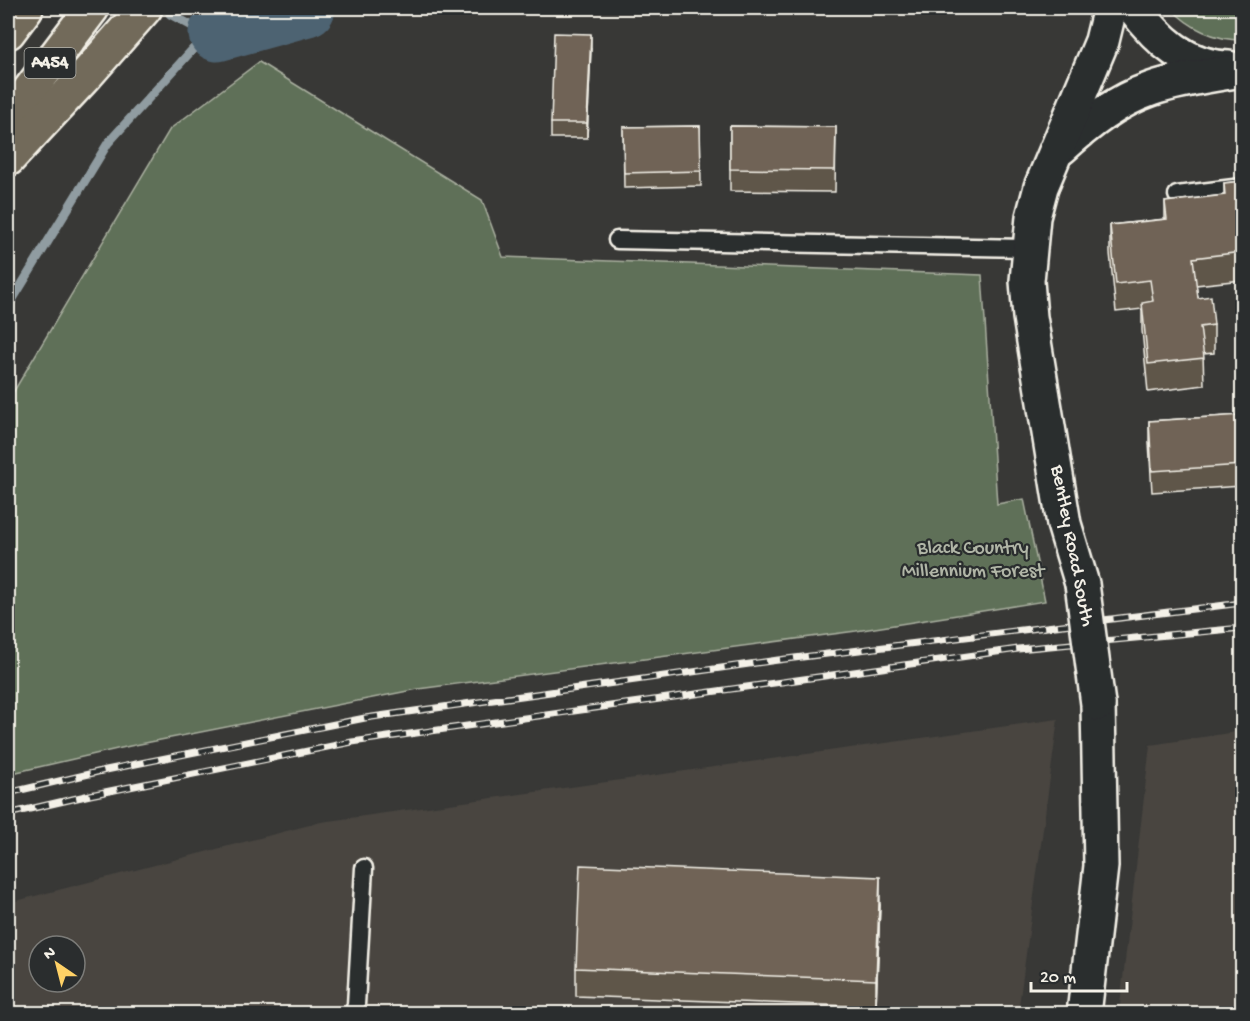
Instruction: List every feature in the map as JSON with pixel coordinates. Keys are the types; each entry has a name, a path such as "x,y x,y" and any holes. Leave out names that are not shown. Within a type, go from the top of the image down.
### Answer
{"highway":[{"name":"A454","path":"8,32 26,8"},
{"name":"A454","path":"8,119 92,8"},
{"path":"8,159 145,8"}],"street":[{"name":"Bentley Road South","path":"1084,1014 1101,866 1098,705 1082,584 1064,524 1032,328 1027,280 1033,217 1041,187 1102,41 1110,8"},
{"path":"1134,8 1153,33 1175,51 1200,62 1223,68 1242,69"},
{"name":"Bentley Road South","path":"1054,155 1088,124 1118,104 1149,90 1192,78 1242,69"}],"lane":[{"path":"1177,195 1242,187"},
{"path":"617,240 1029,248"},
{"path":"352,1014 356,1005 364,868"}],"shaded area":[{"path":"1058,719 1018,1013 8,1014 8,903 321,822"},
{"path":"1242,731 1242,1013 1119,1013 1150,745"}],"green space":[{"path":"1171,8 1242,8 1242,40 1222,38 1203,32"},
{"name":"Black Country Millennium Forest","path":"259,62 482,200 503,257 982,275 997,504 1024,499 1045,601 856,631 418,689 130,746 8,774 8,401 170,129"}],"building":[{"path":"554,33 591,34 587,123 551,123"},
{"path":"700,126 701,171 624,173 623,127"},
{"path":"730,126 836,127 835,170 730,169"},
{"path":"1242,181 1242,252 1193,258 1198,298 1211,296 1214,325 1200,327 1204,358 1148,364 1142,303 1153,301 1150,280 1116,284 1110,225 1167,219 1165,202 1225,195 1224,183"},
{"path":"1242,415 1242,465 1152,471 1149,421"},
{"path":"580,865 880,877 876,980 576,968"}],"waterway":[{"path":"217,33 307,8"},
{"path":"170,14 196,28 217,33"},
{"path":"8,307 108,143 193,49 217,33"}],"railway":[{"path":"8,793 106,770 365,718 778,660 1242,603"},
{"path":"8,814 352,742 1018,649 1242,628"}]}
